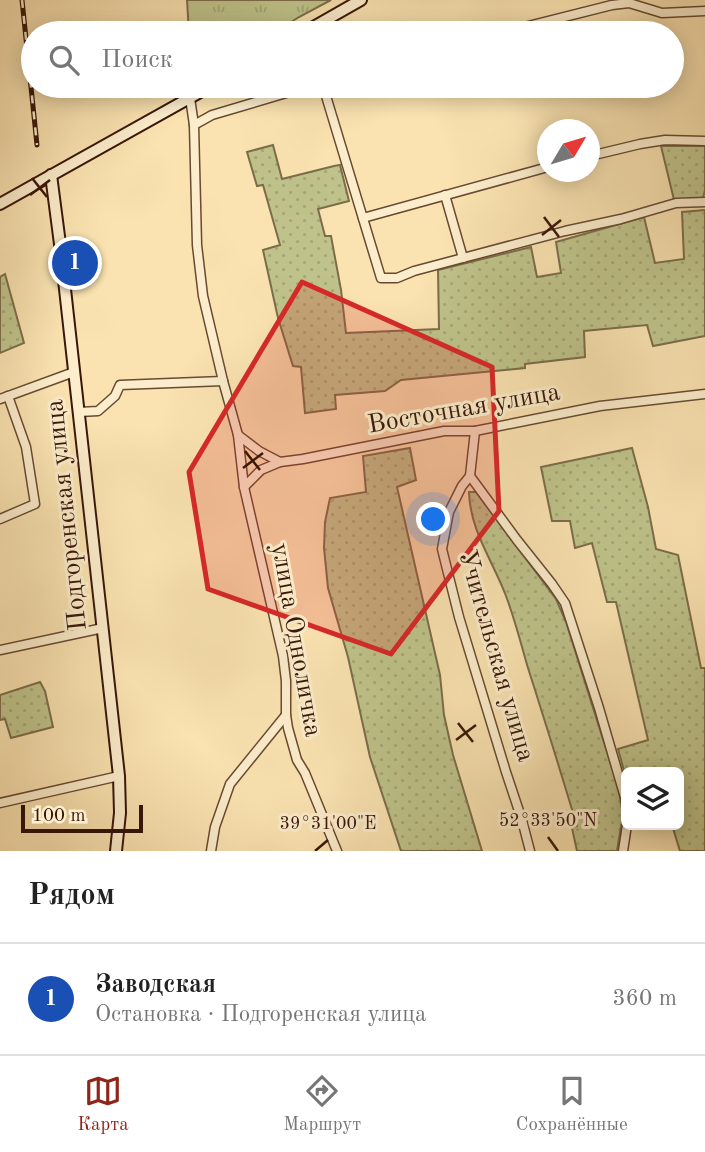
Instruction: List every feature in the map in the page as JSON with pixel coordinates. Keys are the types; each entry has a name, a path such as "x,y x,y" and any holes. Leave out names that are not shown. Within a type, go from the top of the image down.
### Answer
{"street":[{"path":"325,21 361,0"},
{"path":"549,21 629,3 662,13 705,12"},
{"path":"0,204 190,98"},
{"name":"улица Одноличка","path":"190,98 194,125 197,246 203,296 238,435 244,487 283,656 286,715 297,760 337,851"},
{"path":"194,125 212,115 269,98"},
{"path":"327,98 381,278 397,278 414,271 676,203 705,202"},
{"path":"600,154 665,140 705,141"},
{"path":"363,218 537,170"},
{"name":"Подгоренская улица","path":"51,175 120,776 116,851"},
{"path":"445,195 463,258"},
{"path":"0,519 35,504 26,447 4,398 74,372"},
{"path":"79,412 98,411 115,396 120,385 223,381"},
{"name":"Восточная улица","path":"280,462 444,430 475,431 600,406 705,394"},
{"name":"Учительская улица","path":"475,431 470,476 449,512 442,549 459,617 530,851"},
{"path":"238,435 259,451 280,462"},
{"path":"244,487 261,470 280,462"},
{"name":"Учительская улица","path":"470,476 565,603 621,784"},
{"path":"0,650 103,628"},
{"path":"211,851 215,827 230,784 286,715"},
{"path":"0,803 120,776"},
{"path":"623,851 627,830"}],"highlighted area":[{"path":"302,282 492,367 499,511 391,654 208,589 189,472"}],"green space":[{"path":"187,0 331,0 293,21 188,21"},
{"path":"273,145 282,179 340,165 349,201 318,209 325,236 331,236 346,333 439,329 438,270 531,247 537,277 561,273 556,242 644,217 655,263 684,259 682,212 705,210 705,336 653,346 647,325 584,331 585,357 525,364 525,368 401,380 385,391 335,395 336,409 305,413 301,367 293,366 278,318 263,250 280,245 263,185 257,186 247,152"},
{"path":"661,146 705,146 703,198 674,200"},
{"path":"5,274 24,343 0,353 0,277"},
{"path":"410,448 416,480 397,487 440,675 444,715 453,755 482,851 401,851 370,757 348,657 328,588 324,548 325,522 330,498 366,492 363,456"},
{"path":"632,448 656,549 678,555 701,668 705,668 705,851 680,851 674,830 684,830 684,767 623,767 618,749 648,740 616,602 607,602 592,543 575,548 570,521 552,521 541,467"},
{"path":"469,492 476,492 556,599 566,622 619,790 621,827 617,851 577,851 572,828 577,826 509,605 483,546 470,506"},
{"path":"40,682 45,691 53,727 11,738 5,719 0,720 0,695"}],"railway":[{"path":"22,0 24,21"},
{"path":"32,98 37,145"}],"place":[{"name":"Заводская","path":"75,263"}]}
